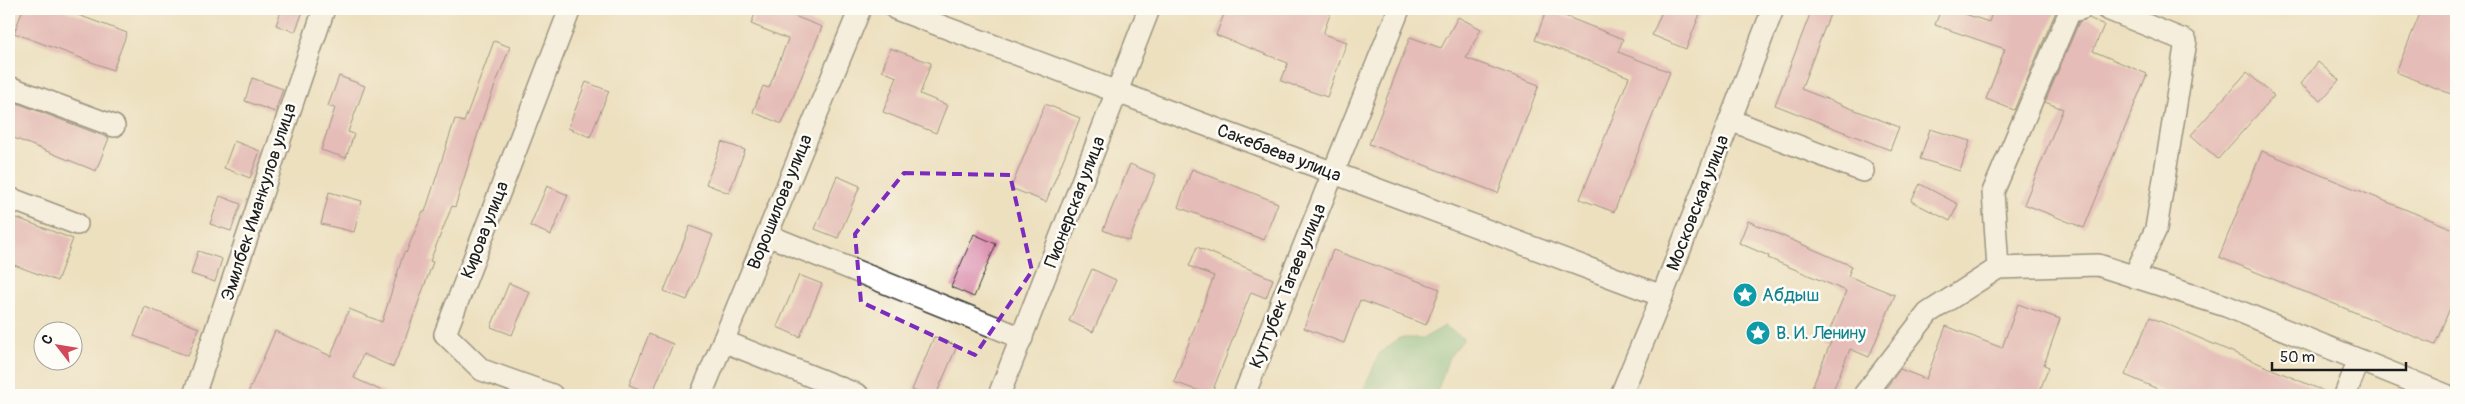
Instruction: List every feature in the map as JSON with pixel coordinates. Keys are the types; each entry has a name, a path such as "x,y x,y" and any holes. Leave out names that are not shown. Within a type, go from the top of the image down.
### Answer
{"street":[{"name":"Эмилбек Иманкулов улица","path":"194,395 324,9"},
{"name":"Кирова улица","path":"552,395 482,370 445,334 570,9"},
{"name":"Ворошилова улица","path":"701,395 860,9"},
{"name":"Сакебаева улица","path":"896,9 1662,296"},
{"name":"Пионерская улица","path":"999,395 1149,9"},
{"name":"Куттубек Тагаев улица","path":"1244,395 1399,9"},
{"name":"Московская улица","path":"1621,395 1662,296 1773,9"},
{"path":"1998,268 1993,192 2070,12 2081,9"},
{"path":"2107,9 2186,41 2156,230 2134,277"},
{"path":"9,87 114,126"},
{"path":"1730,120 1863,171"},
{"path":"9,198 77,224"},
{"path":"767,235 1022,338"},
{"path":"1864,395 1928,313 1998,268 2098,265 2226,306 2446,395"},
{"path":"723,341 858,395"},
{"path":"2345,395 2359,360"}],"highlighted area":[{"path":"904,173 1010,175 1032,271 975,355 861,302 855,234"}],"green space":[{"path":"1445,326 1464,339 1449,357 1436,395 1361,395 1379,354 1399,338 1424,338"}],"building":[{"path":"23,9 62,9 127,33 113,70 14,33"},
{"path":"282,9 304,9 295,32 276,25"},
{"path":"757,9 791,9 789,14 822,27 782,124 753,112 763,86 769,88 788,39 751,24"},
{"path":"1226,9 1332,9 1323,34 1347,42 1327,97 1281,81 1288,63 1216,35"},
{"path":"1547,9 1623,39 1618,52 1670,72 1614,212 1580,199 1629,77 1535,40"},
{"path":"1663,9 1702,9 1686,49 1652,35"},
{"path":"1812,9 1832,9 1801,89 1899,127 1890,150 1775,105"},
{"path":"1941,9 1950,9 1989,22 1993,9 2057,9 2014,110 1986,99 2005,49 1935,25"},
{"path":"2422,9 2456,9 2456,96 2396,72"},
{"path":"1458,17 1481,29 1466,58 1539,85 1498,193 1369,144 1410,37 1441,48"},
{"path":"2089,18 2104,25 2093,51 2147,74 2084,228 2024,204 2063,109 2045,102 2079,22"},
{"path":"494,41 510,47 484,114 455,207 452,206 430,261 433,262 404,342 393,367 363,354 354,378 391,395 247,395 275,331 331,356 349,309 382,322 404,252 406,253 423,211 425,212 455,119 464,122"},
{"path":"890,48 931,63 920,94 947,105 936,133 883,112 897,77 882,71"},
{"path":"2318,62 2339,80 2321,101 2300,84"},
{"path":"2247,72 2274,96 2218,159 2191,135"},
{"path":"339,76 365,86 348,132 354,134 346,158 321,150 335,108 328,106"},
{"path":"252,78 283,89 275,112 245,101"},
{"path":"586,82 609,91 590,137 568,128"},
{"path":"9,100 109,138 96,171 9,136"},
{"path":"1045,104 1080,118 1046,202 1011,188"},
{"path":"1930,129 1970,141 1960,171 1920,159"},
{"path":"234,141 260,151 250,178 224,168"},
{"path":"722,142 745,150 729,193 706,184"},
{"path":"2262,151 2456,230 2456,293 2435,345 2219,257"},
{"path":"1130,164 1156,175 1129,241 1103,230"},
{"path":"1192,169 1278,203 1264,240 1178,207"},
{"path":"837,176 860,186 838,238 815,229"},
{"path":"1920,184 1958,204 1950,221 1911,201"},
{"path":"547,186 568,195 551,235 530,226"},
{"path":"329,192 362,201 354,232 321,224"},
{"path":"220,196 241,204 231,231 210,224"},
{"path":"9,215 73,239 57,281 9,263"},
{"path":"1748,221 1852,266 1848,276 1895,295 1869,357 1850,349 1831,395 1809,395 1831,342 1826,339 1846,291 1768,258 1769,256 1739,243"},
{"path":"690,226 713,235 687,300 664,291"},
{"path":"974,234 996,244 974,297 951,287"},
{"path":"1197,247 1273,279 1266,298 1251,292 1211,395 1174,382 1214,276 1189,266"},
{"path":"1333,250 1440,289 1426,325 1360,300 1344,343 1304,328"},
{"path":"198,251 222,259 215,282 191,274"},
{"path":"1092,269 1116,280 1093,332 1069,321"},
{"path":"799,275 822,284 800,337 777,327"},
{"path":"509,283 530,292 512,335 491,327"},
{"path":"2018,304 2060,319 2044,365 2049,367 2038,395 1881,395 1900,369 1926,379 1946,326 2002,348"},
{"path":"145,307 199,328 188,356 134,336"},
{"path":"2150,317 2333,395 2172,395 2125,375"},
{"path":"649,334 673,344 652,394 629,385"},
{"path":"934,337 957,346 936,395 925,395 912,390"}],"place":[{"name":"Абдыш","path":"1745,295"},
{"name":"В. И. Ленину","path":"1758,333"}]}
